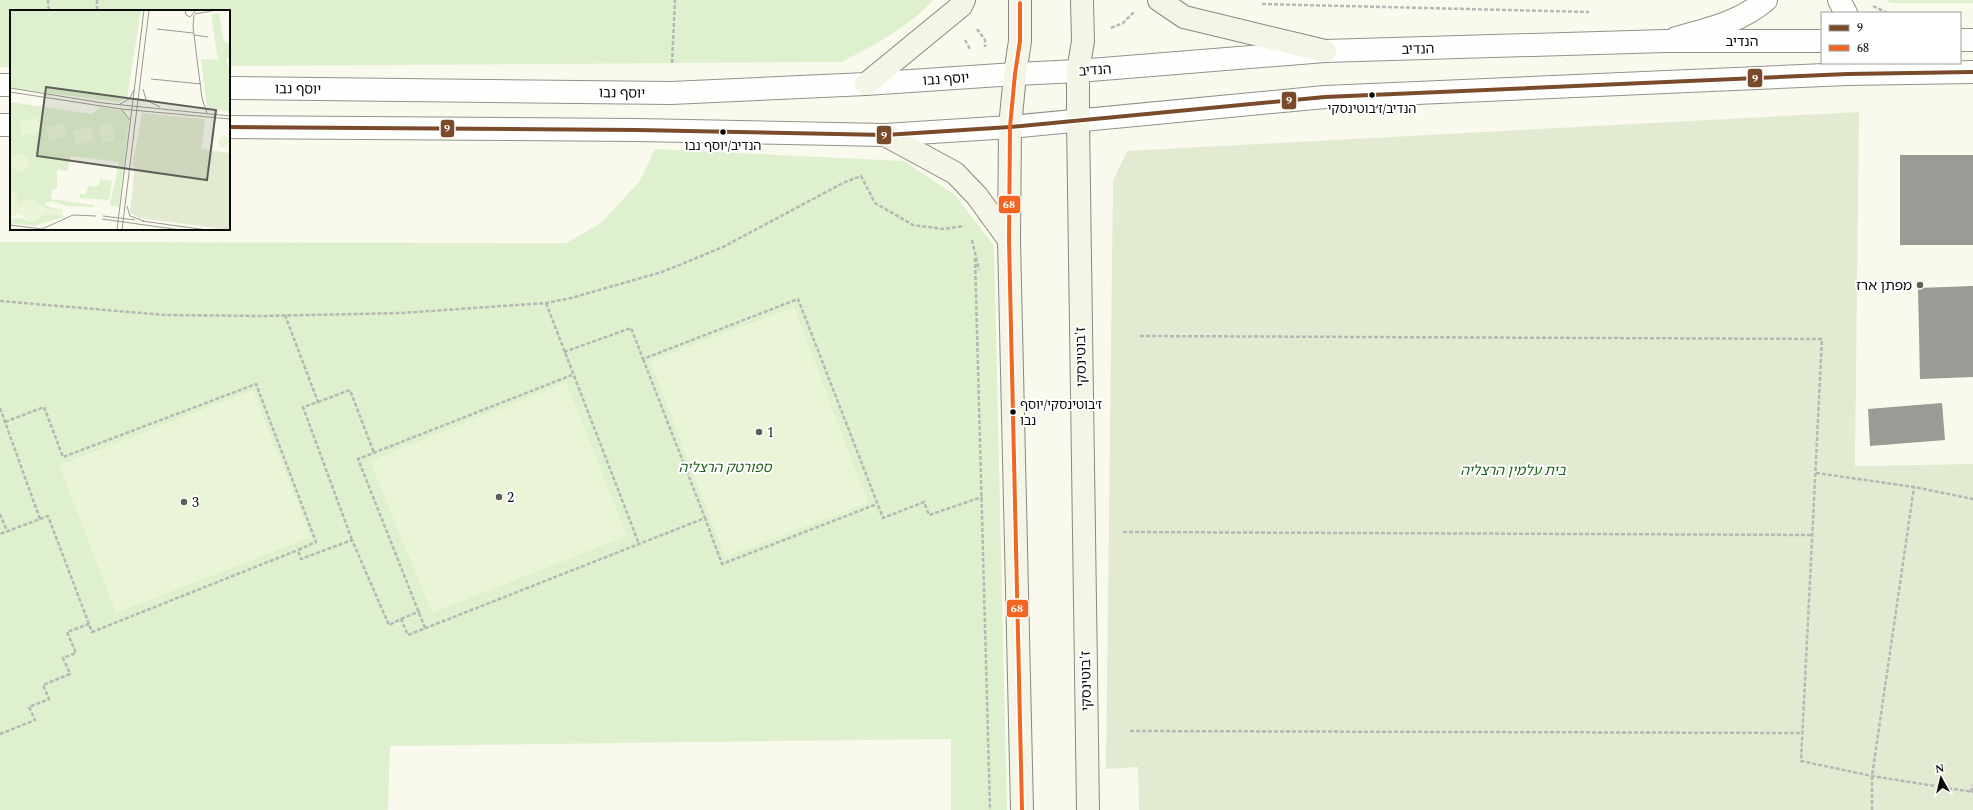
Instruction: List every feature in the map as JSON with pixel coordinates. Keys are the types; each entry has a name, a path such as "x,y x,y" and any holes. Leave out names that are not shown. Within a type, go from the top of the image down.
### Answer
{"main road":[{"path":"866,84 961,6 964,0"},
{"path":"1020,0 1020,41 1010,127 1009,240 1022,810"},
{"name":"ז'בוטינסקי","path":"1082,0 1083,41 1078,71 1078,120 1088,810"},
{"path":"1158,0 1184,17 1325,51"},
{"path":"885,135 955,173 977,196 1009,240"}],"street":[{"path":"1665,41 1726,24 1746,15 1766,0"},
{"path":"1839,0 1845,12"},
{"path":"1961,40 1973,40"},
{"name":"הנדיב","path":"1015,74 1078,71 1325,51 1665,41 1821,41"},
{"path":"230,127 637,130 885,135 1010,127 1325,97 1847,74 1973,72"},
{"name":"יוסף נבו","path":"230,88 671,93 866,84 1015,74"}],"path":[{"path":"48,0 49,10"},
{"path":"671,93 675,0"},
{"path":"1258,4 1593,12"},
{"path":"949,16 970,47 970,77"},
{"path":"0,301 164,315 401,313 546,303 571,298 662,272 723,247 843,182 861,176 874,203 913,225 944,230 969,225"},
{"path":"977,196 975,253 990,810"},
{"path":"643,359 798,299 883,518 924,502 929,515 988,496"},
{"path":"546,303 572,375 639,544"},
{"path":"285,315 318,402"},
{"path":"564,352 631,328 722,564 877,504"},
{"path":"1140,336 1822,339 1801,761 1872,776 1972,792 1973,785"},
{"path":"425,628 420,611 358,459 572,375"},
{"path":"0,534 48,516 92,632 316,542 256,384 63,457 44,407 5,422"},
{"path":"374,453 350,390 303,407 352,540 389,625 420,611"},
{"path":"0,408 40,519"},
{"path":"1816,473 1914,487 1973,499"},
{"path":"1872,810 1872,776 1914,487"},
{"path":"0,514 7,531"},
{"path":"401,619 408,635 705,518"},
{"path":"1123,532 1812,535"},
{"path":"298,550 301,559 352,540"},
{"path":"0,734 35,720 29,707 49,699 43,685 70,674 63,658 76,653 67,632 88,624"},
{"path":"1130,731 1802,733"}],"green space":[{"path":"0,0 933,0 902,27 842,62 230,66 230,10 10,10 10,67 0,67"},
{"path":"1886,0 1973,0 1973,3 1891,3"},
{"name":"בית עלמין הרצליה","path":"1859,112 1855,466 1973,464 1973,810 1139,810 1138,767 1106,769 1113,181 1127,151"},
{"name":"ספורטק הרצליה","path":"655,149 904,161 954,194 994,246 1007,810 951,810 951,739 390,746 388,810 0,810 0,242 566,243 601,223 639,182"},
{"path":"794,307 868,503 725,557 650,361"},
{"path":"566,382 627,536 432,613 370,461"},
{"path":"253,390 311,537 116,613 59,465"}],"building":[{"path":"1900,155 1973,155 1973,245 1900,245"},
{"path":"1973,286 1973,377 1920,379 1918,288"},
{"path":"1942,403 1945,440 1870,446 1868,409"}],"transit line":[{"name":"68","path":"1020,3 1020,41 1010,127 1009,240 1022,810"},
{"name":"9","path":"230,127 637,130 885,135 1010,127 1325,97 1847,74 1973,72"}],"place":[{"name":"הנדיב/ז׳בוטינסקי","path":"1372,95"},
{"name":"הנדיב/יוסף נבו","path":"723,132"},
{"name":"מפתן ארז","path":"1920,285"},
{"name":"ז׳בוטינסקי/יוסף נבו","path":"1013,412"},
{"name":"1","path":"759,432"},
{"name":"2","path":"499,497"},
{"name":"3","path":"184,502"}]}
